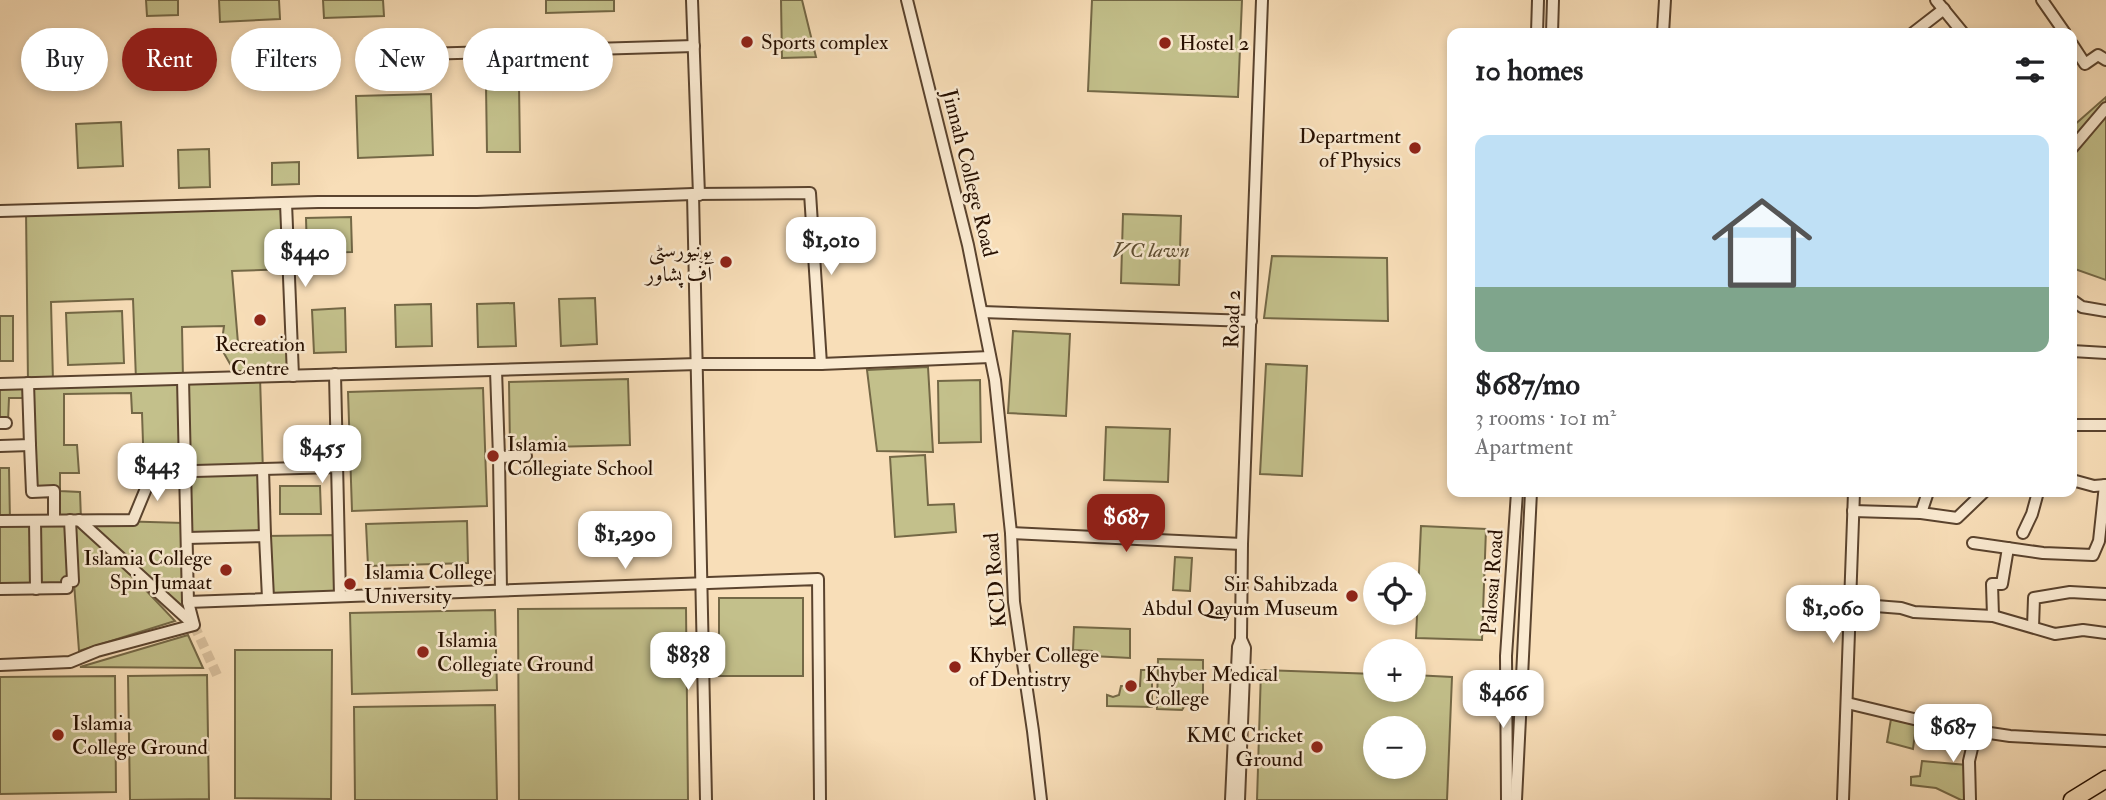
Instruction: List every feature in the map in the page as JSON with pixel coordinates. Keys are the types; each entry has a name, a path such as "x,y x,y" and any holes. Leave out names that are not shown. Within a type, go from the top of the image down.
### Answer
{"highway":[{"path":"2072,800 2106,779"}],"street":[{"path":"692,0 706,800"},
{"name":"Jinnah College Road","path":"907,0 968,244 990,357"},
{"name":"Road 2","path":"1231,800 1238,647 1241,639 1242,544 1262,0"},
{"path":"1537,28 1538,0"},
{"path":"1552,28 1553,0"},
{"path":"1663,28 1665,0"},
{"path":"1936,0 1959,28"},
{"path":"2042,0 2062,28"},
{"path":"1919,28 1944,9"},
{"path":"449,53 694,46"},
{"path":"2077,52 2085,64 2098,55 2106,60"},
{"path":"2077,133 2106,108"},
{"path":"0,211 286,203 477,202 810,192 821,364"},
{"path":"286,203 293,376"},
{"path":"2077,304 2082,307 2106,311"},
{"path":"982,312 1251,321"},
{"path":"2077,351 2106,354"},
{"path":"0,384 698,364 821,364 990,357"},
{"name":"KCD Road","path":"990,357 995,380 1011,533 1014,602 1041,800"},
{"path":"496,370 501,590"},
{"path":"335,374 340,596"},
{"path":"183,379 188,602 194,625"},
{"path":"28,383 32,492 54,491 54,520"},
{"path":"2077,425 2106,425"},
{"path":"0,446 30,445"},
{"path":"499,457 526,456"},
{"path":"0,521 133,520 152,474 337,467"},
{"path":"263,469 268,598"},
{"path":"1973,543 2043,554 2093,555 2099,541 2106,485 2094,486 2077,481"},
{"name":"Palosai Road","path":"1507,800 1513,772 1506,656 1517,497"},
{"path":"1516,800 1513,772 1531,497"},
{"path":"1843,800 1854,497"},
{"path":"1921,513 1926,497"},
{"path":"1853,511 1921,513 1957,518 1979,497"},
{"path":"2023,533 2037,497"},
{"path":"35,520 36,589"},
{"path":"0,589 66,589 66,582 73,581 74,520"},
{"path":"74,520 194,625"},
{"path":"1011,533 1242,544"},
{"path":"187,538 265,536"},
{"path":"1993,616 1992,584 2002,584 2008,548"},
{"path":"188,602 818,579 820,800"},
{"path":"2033,627 2034,598 2070,592 2106,594"},
{"path":"1850,604 1901,608 1914,612 1993,616 2055,635 2083,630 2106,634"},
{"path":"0,665 70,663 97,651 194,625"},
{"name":"Road 2","path":"1239,800 1245,648 1241,639"},
{"path":"1847,703 1943,726 2010,736 2106,741"},
{"path":"1970,800 1969,761 1976,731"}],"green space":[{"path":"146,0 178,0 178,15 147,16"},
{"path":"219,0 279,0 280,19 220,22"},
{"path":"323,0 383,0 384,16 324,18"},
{"path":"546,0 614,0 614,11 546,13"},
{"path":"781,0 802,0 816,57 782,58"},
{"name":"Hostel 2","path":"1092,0 1242,0 1238,97 1088,91"},
{"path":"486,91 519,91 520,152 487,152"},
{"path":"431,94 433,155 358,158 356,96"},
{"path":"2106,97 2106,280 2077,270 2077,123"},
{"path":"121,122 123,166 78,168 76,124"},
{"path":"209,149 210,187 179,188 178,150"},
{"path":"299,162 299,184 272,185 272,163"},
{"path":"286,203 289,269 232,271 238,343 292,340 293,376 260,377 265,536 185,538 186,619 87,528 175,621 79,651 73,569 66,588 0,589 0,468 9,468 10,521 54,520 54,492 32,492 28,398 9,398 8,422 0,423 0,384 28,383 26,210","holes":["133,299 136,380 53,382 51,302","224,326 221,348 237,376 183,379 182,327","131,393 132,413 142,413 144,472 182,471 184,523 81,520 80,492 60,491 60,473 79,473 77,445 64,445 64,394"]},
{"name":"VC lawn","path":"1123,214 1181,216 1179,285 1121,283"},
{"path":"351,217 352,252 307,253 306,218"},
{"path":"1272,256 1387,258 1388,321 1264,318"},
{"path":"595,298 597,344 561,346 559,299"},
{"path":"514,303 516,346 478,347 477,304"},
{"path":"431,304 432,346 396,347 395,305"},
{"path":"345,308 346,352 314,353 312,310"},
{"path":"122,311 124,363 68,365 66,313"},
{"path":"0,316 13,316 13,361 0,361"},
{"path":"1013,331 1070,334 1066,416 1008,413"},
{"path":"1266,364 1307,366 1302,476 1260,474"},
{"path":"928,367 933,452 877,451 867,370"},
{"path":"628,379 630,445 510,448 509,382"},
{"path":"980,380 981,442 939,443 938,381"},
{"path":"483,388 487,506 352,511 348,392"},
{"path":"1106,427 1170,429 1168,482 1104,480"},
{"path":"925,455 928,505 954,504 956,532 895,537 890,457"},
{"path":"280,486 320,486 321,514 280,514"},
{"path":"467,521 468,563 368,566 366,524"},
{"path":"1421,526 1486,529 1482,640 1416,638 1417,625 1426,625 1426,562 1419,562"},
{"path":"338,535 340,596 268,598 265,536"},
{"path":"1175,557 1192,558 1190,591 1173,590"},
{"path":"719,598 803,598 803,676 719,676"},
{"path":"686,608 688,800 519,800 518,609"},
{"name":"Islamia Collegiate Ground","path":"495,610 497,690 352,694 350,613"},
{"path":"1074,627 1130,629 1130,658 1092,656 1092,651 1073,650"},
{"path":"188,635 203,668 80,667"},
{"path":"235,650 332,650 331,799 235,798"},
{"path":"1158,659 1203,660 1203,705 1194,702 1188,703 1182,710 1157,709"},
{"path":"1141,670 1152,670 1152,707 1107,706 1107,695 1119,695 1121,686 1140,686"},
{"name":"KMC Cricket Ground","path":"1261,670 1363,674 1363,702 1426,702 1426,676 1452,677 1447,800 1257,800"},
{"path":"207,675 209,799 130,800 128,676"},
{"name":"Islamia College Ground","path":"115,676 116,792 0,794 0,677"},
{"path":"495,705 497,800 355,800 354,707"},
{"path":"1891,719 1916,725 1913,749 1887,742"},
{"path":"1922,761 1967,765 1967,800 1961,800 1936,788 1911,785 1911,777 1920,776"}],"tunnel":[{"path":"194,625 217,675"}],"place":[{"name":"Sports complex","path":"747,42"},
{"name":"Hostel 2","path":"1165,43"},
{"name":"Department of Physics","path":"1415,148"},
{"name":"یونیورسٹی آف پشاور","path":"726,262"},
{"name":"Recreation Centre","path":"260,320"},
{"name":"Islamia Collegiate School","path":"493,456"},
{"name":"Islamia College Spin Jumaat","path":"226,570"},
{"name":"Islamia College University","path":"350,584"},
{"name":"Sir Sahibzada Abdul Qayum Museum","path":"1352,596"},
{"name":"Islamia Collegiate Ground","path":"423,652"},
{"name":"Khyber College of Dentistry","path":"955,667"},
{"name":"Khyber Medical College","path":"1131,686"},
{"name":"Islamia College Ground","path":"58,735"},
{"name":"KMC Cricket Ground","path":"1317,747"}]}
